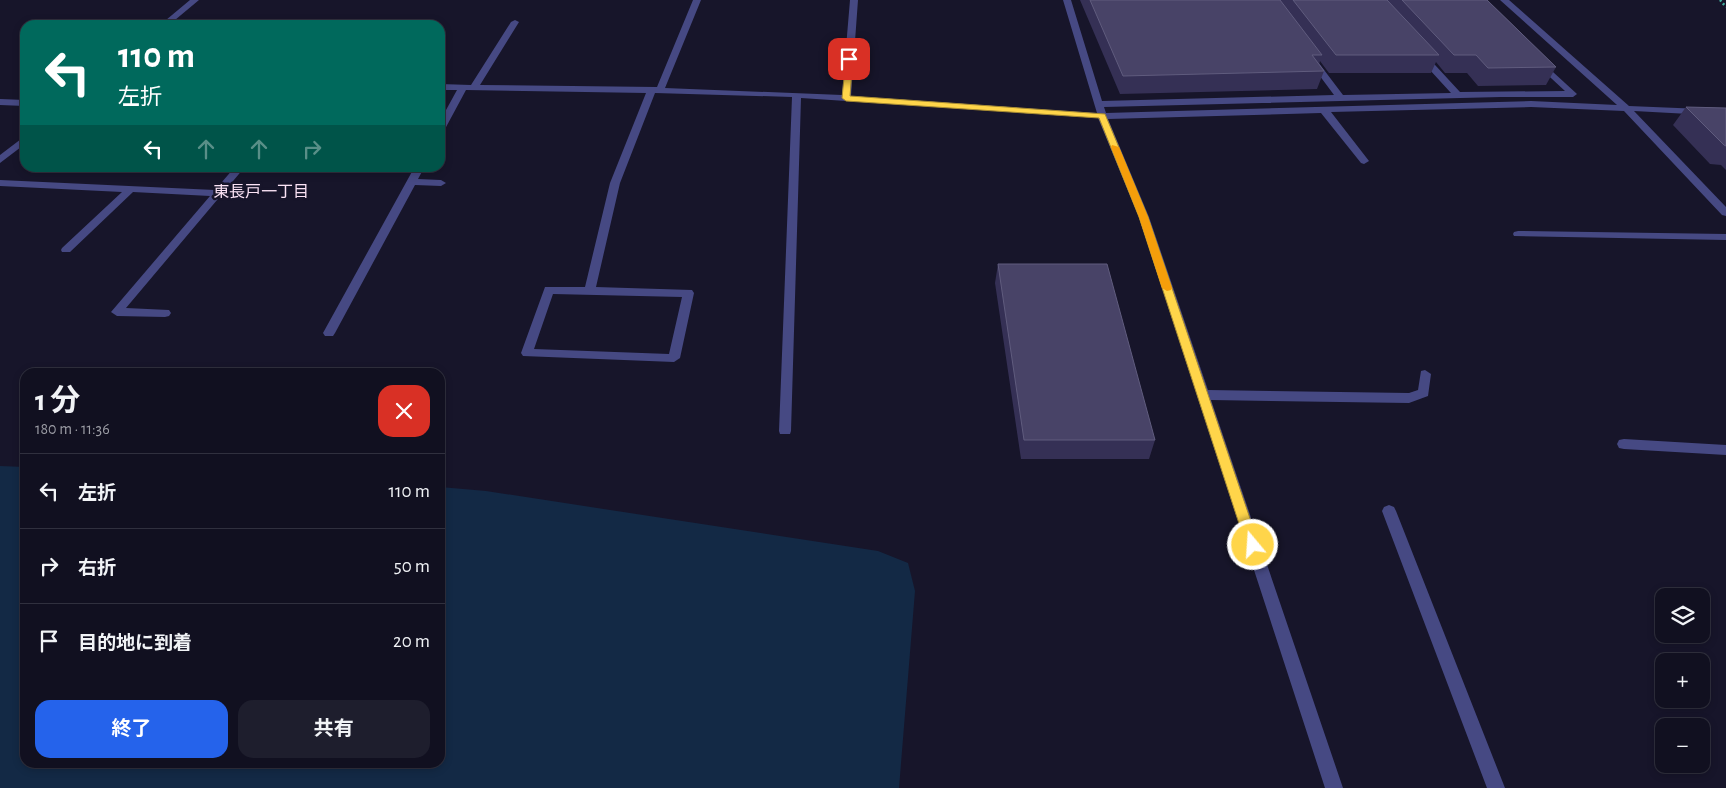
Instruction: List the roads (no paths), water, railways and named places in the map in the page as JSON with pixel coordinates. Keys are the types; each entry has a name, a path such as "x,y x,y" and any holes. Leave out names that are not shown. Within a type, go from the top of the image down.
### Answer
{"street":[{"path":"170,20 195,0"},
{"path":"590,291 615,183 697,0"},
{"path":"846,98 854,0"},
{"path":"1067,0 1100,110 1144,217 1334,788"},
{"path":"1504,0 1626,109 1726,213"},
{"path":"474,88 515,22"},
{"path":"1414,47 1458,95"},
{"path":"1305,50 1340,98"},
{"path":"1100,110 1340,98 1573,94 1531,54"},
{"path":"445,87 656,90 1100,110 1324,110 1531,104 1726,113"},
{"path":"445,120 463,88"},
{"path":"785,431 797,95"},
{"path":"0,102 20,103"},
{"path":"1324,110 1364,161"},
{"path":"0,160 20,143"},
{"path":"165,314 117,312 236,172"},
{"path":"329,333 417,172"},
{"path":"0,182 218,193"},
{"path":"411,182 441,183"},
{"path":"66,250 131,189"},
{"path":"1518,234 1726,236"},
{"path":"549,290 590,291 688,293 674,358 527,354 549,290"},
{"path":"1203,395 1409,398 1424,393 1425,374"},
{"path":"1624,444 1726,450"},
{"path":"1389,512 1496,788"}],"water":[{"path":"0,466 20,467 20,768 445,768 445,487 486,491 878,551 908,563 915,591 899,788 0,788"}],"district":[{"name":"東長戸一丁目","path":"261,191"}]}
